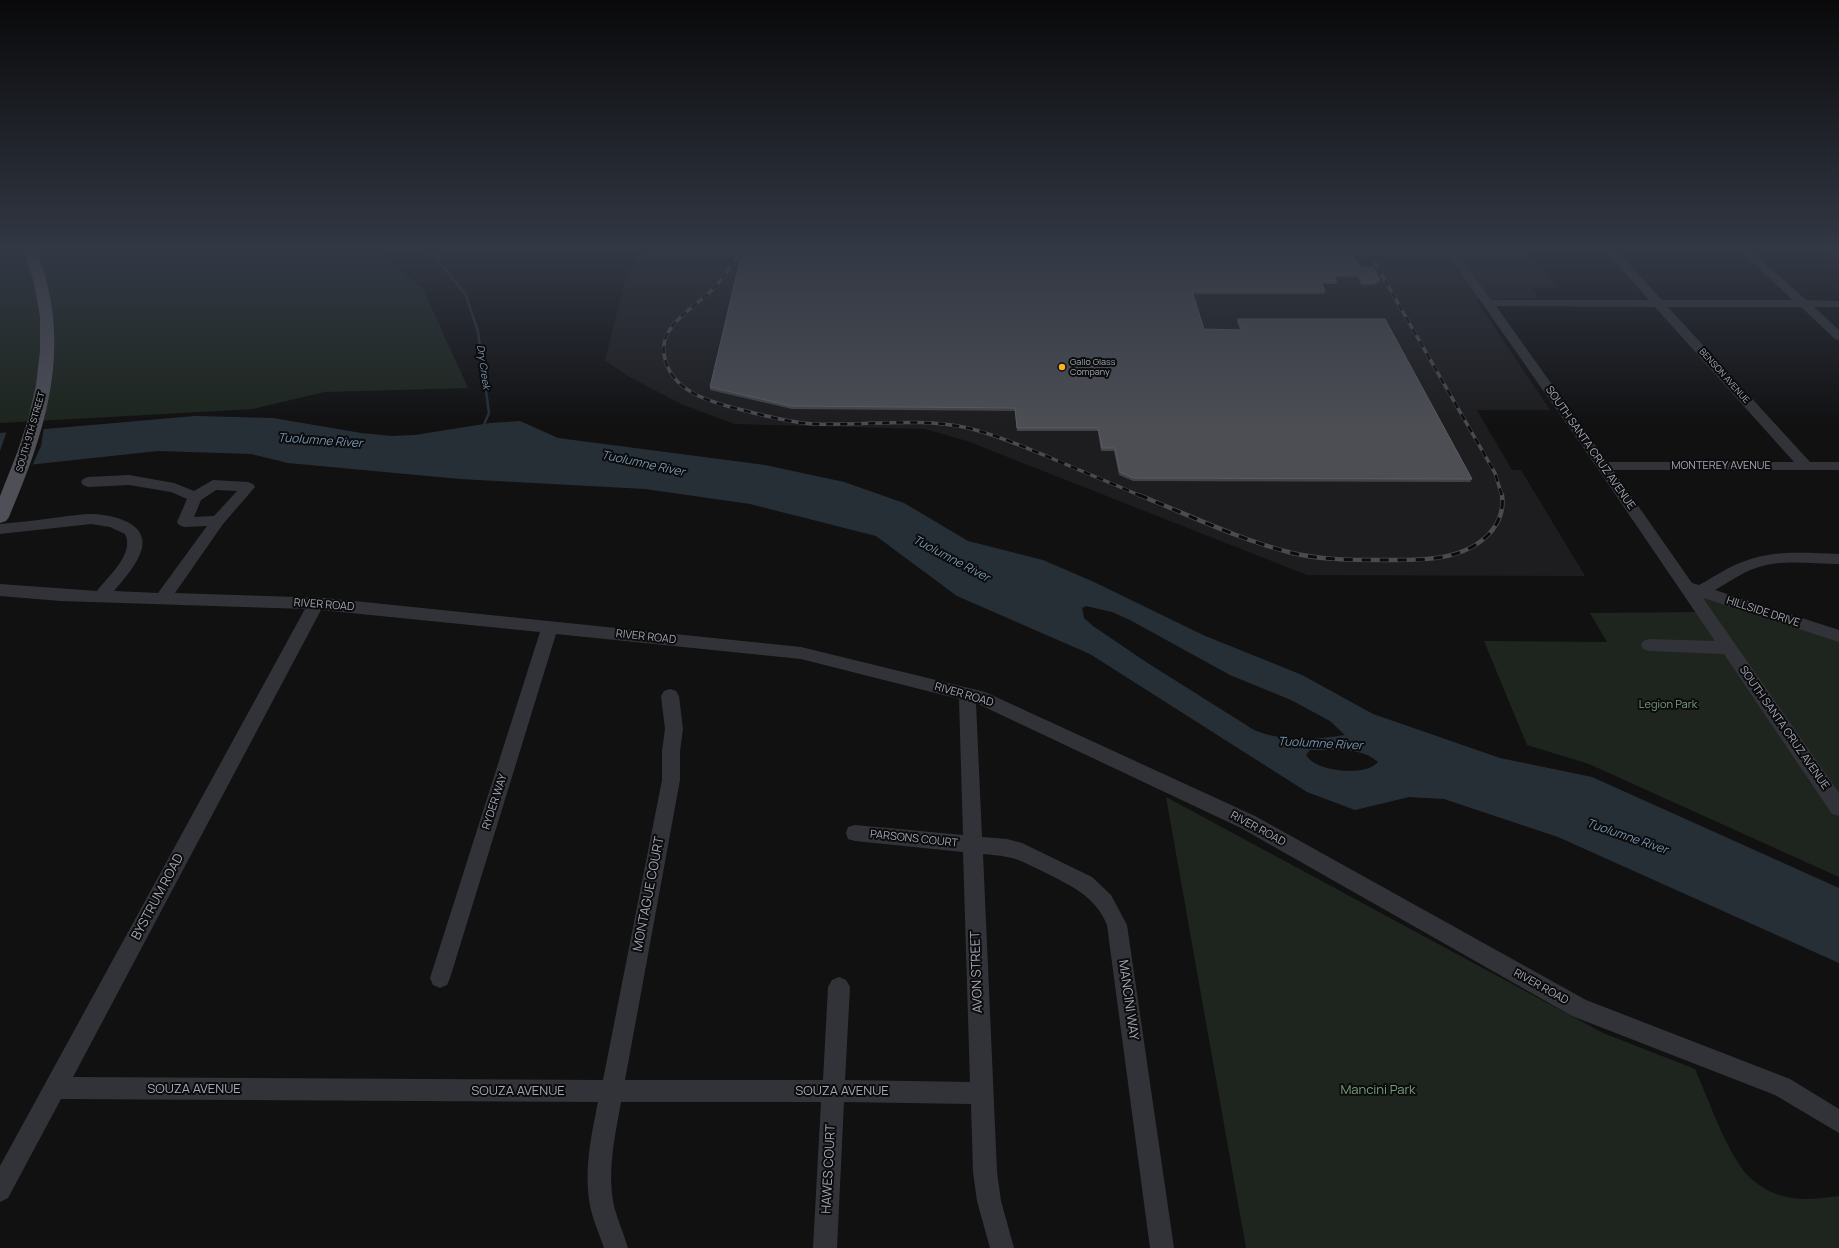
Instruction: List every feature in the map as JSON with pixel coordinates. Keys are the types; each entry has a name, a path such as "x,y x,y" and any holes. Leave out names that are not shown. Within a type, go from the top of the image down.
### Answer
{"main road":[{"name":"SOUTH 9TH STREET","path":"0,485 13,452 24,416 34,364 33,308"},
{"name":"SOUTH 9TH STREET","path":"0,517 14,486 38,411 48,346 45,308"}],"street":[{"name":"SOUTH SANTA CRUZ AVENUE","path":"1491,308 1693,590 1728,648 1839,808"},
{"name":"BENSON AVENUE","path":"1663,308 1808,466 1839,478"},
{"path":"1809,308 1839,336"},
{"name":"MONTEREY AVENUE","path":"1603,466 1839,466"},
{"path":"88,482 129,480 174,488 195,497"},
{"path":"163,598 218,521 248,487 214,485 195,497 184,522 218,521"},
{"path":"0,529 91,520 113,522 130,530 135,541 132,555 101,596"},
{"path":"1693,590 1761,561 1780,559 1839,559"},
{"name":"RIVER ROAD","path":"0,590 101,596 316,604 801,653 986,699 1248,822 1580,1008 1782,1087 1839,1122"},
{"name":"HILLSIDE DRIVE","path":"1693,590 1839,636"},
{"name":"RIVER ROAD","path":"0,597 20,592"},
{"name":"BYSTRUM ROAD","path":"0,1190 316,604"},
{"name":"RYDER WAY","path":"440,978 550,627"},
{"path":"1649,645 1728,648"},
{"name":"AVON STREET","path":"966,694 986,1179 989,1201 1002,1248"},
{"name":"MONTAGUE COURT","path":"616,1248 603,1209 600,1182 600,1153 671,780 671,750 674,729 670,696"},
{"name":"PARSONS COURT","path":"855,833 972,845"},
{"name":"MANCINI WAY","path":"972,845 1007,848 1022,852 1085,883 1094,889 1113,913 1118,933 1162,1248"},
{"name":"HAWES COURT","path":"825,1248 840,987"},
{"name":"SOUZA AVENUE","path":"55,1088 834,1091 982,1093"}],"shaded area":[{"path":"618,308 1482,308 1550,410 1477,410 1512,470 1521,470 1585,576 1307,575 967,441 925,429 734,424 681,404 628,376 605,360"}],"green space":[{"path":"0,308 432,308 468,388 324,392 253,409 0,423"},
{"name":"Legion Park","path":"1700,597 1839,641 1839,877 1589,764 1527,745 1484,641 1607,642 1590,613 1710,612"},
{"name":"Mancini Park","path":"1166,797 1603,1033 1695,1069 1733,1155 1749,1177 1760,1186 1773,1193 1793,1198 1813,1199 1839,1196 1839,1248 1246,1248"}],"water":[{"name":"Tuolumne River","path":"195,416 273,418 361,433 392,436 415,435 490,423 520,421 558,438 765,465 844,482 904,503 968,541 1043,560 1094,582 1203,635 1302,675 1373,714 1500,758 1592,777 1839,888 1839,963 1558,837 1444,799 1409,797 1355,810 1307,792 1090,654 957,596 876,536 750,504 645,489 460,479 288,463 251,454 158,451 0,468 0,433","holes":["1086,606 1112,612 1130,620 1230,675 1291,700 1330,721 1345,735 1299,739 1276,737 1254,730 1146,662 1093,626 1084,618 1082,608","1310,750 1355,751 1371,757 1378,762 1372,767 1363,770 1352,771 1330,769 1311,761 1306,755"]}],"pier":[{"path":"44,427 41,446 32,466 0,470 0,451 7,431"}],"building":[{"name":"Gallo Glass Company","path":"729,308 1197,308 1204,329 1242,330 1238,319 1385,319 1472,479 1134,478 1120,472 1115,448 1102,448 1098,428 1017,428 1015,408 791,406 710,387"}],"waterway":[{"name":"Dry Creek","path":"470,308 478,332 489,413 482,429"}],"railway":[{"path":"691,308 680,317 667,334 664,344 664,354 668,368 676,380 686,389 698,396 726,406 799,423 834,424 911,422 968,428 1021,446 1141,496"},
{"path":"1401,308 1495,473 1502,496"},
{"path":"1139,495 1215,527 1273,548 1315,557 1360,560 1439,558 1466,550 1478,543 1493,530 1501,511 1502,496"}],"place":[{"name":"Gallo Glass Company","path":"1062,367"}]}
